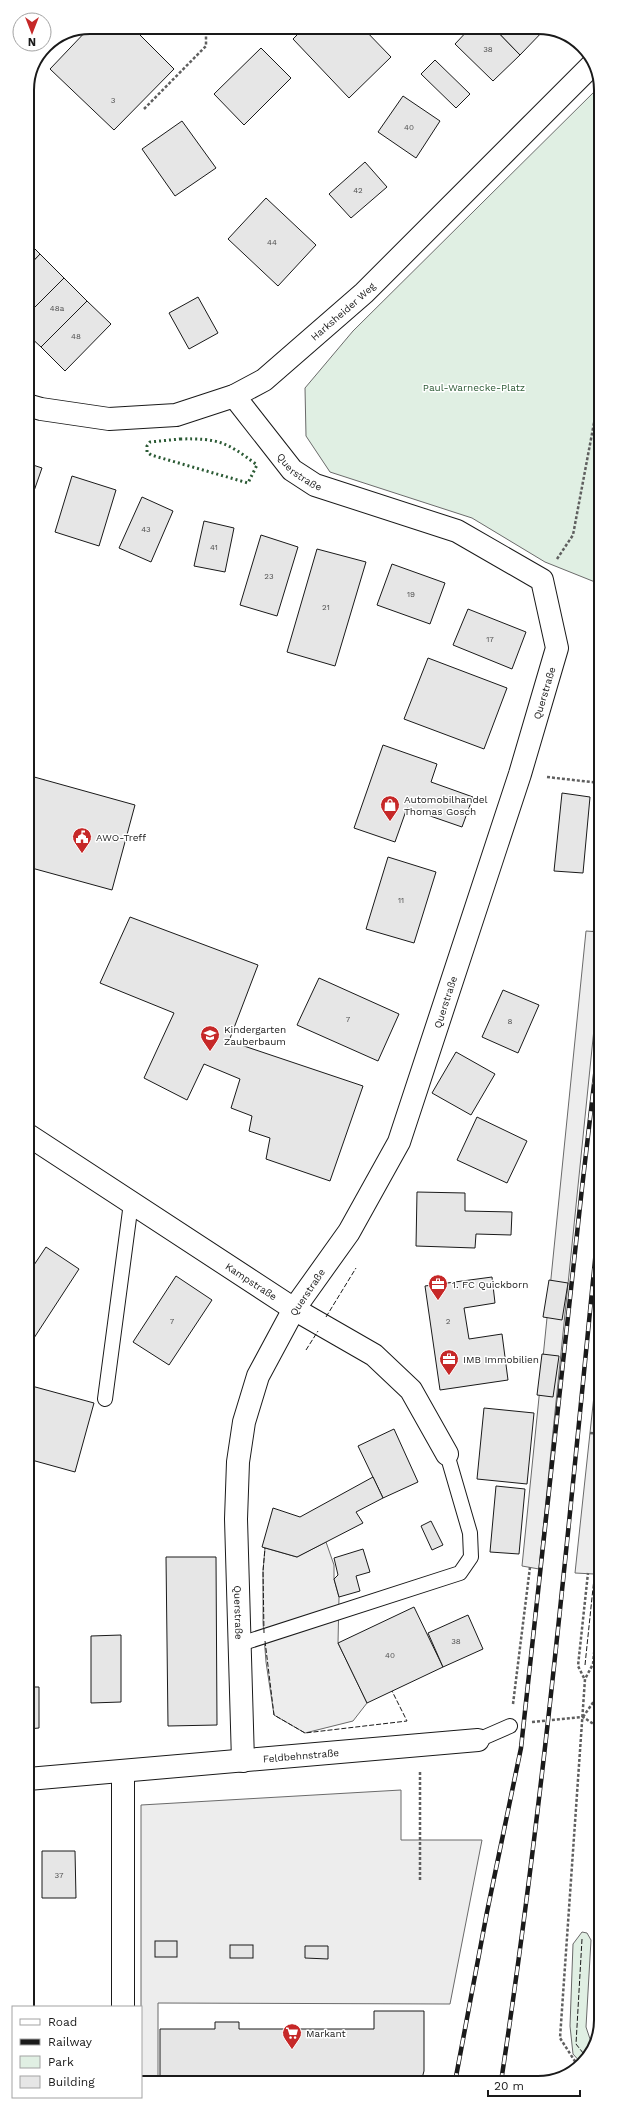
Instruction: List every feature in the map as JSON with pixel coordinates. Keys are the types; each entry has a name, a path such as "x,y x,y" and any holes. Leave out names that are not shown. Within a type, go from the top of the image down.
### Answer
{"street":[{"name":"Harksheider Weg","path":"34,407 108,420 176,415 234,396 264,380 364,293 589,67"},
{"name":"Querstraße","path":"234,396 292,470 315,485 457,531 542,580 557,648 517,781 399,1142 349,1232 294,1309 258,1376 244,1422 238,1462 236,1519 243,1761"},
{"name":"Kampstraße","path":"34,1139 294,1309 374,1355 411,1390 447,1454"},
{"name":"Feldbehnstraße","path":"34,1780 478,1740"},
{"path":"122,2006 124,1772"}],"lane":[{"path":"104,1399 131,1203"},
{"path":"240,1644 460,1573 471,1557 470,1533 447,1454"},
{"path":"478,1740 510,1726"}],"path":[{"path":"144,109 206,46 206,34"},
{"path":"542,580 573,535 594,423"},
{"path":"543,776 594,782"},
{"path":"590,1433 594,1433"},
{"path":"510,1726 530,1568"},
{"path":"585,1679 578,1666 588,1573"},
{"path":"575,2062 560,2038 585,1679 593,1664 594,1654"},
{"path":"583,1717 594,1701"},
{"path":"524,1722 583,1717 594,1724"},
{"path":"418,1745 420,1881"}],"green space":[{"name":"Paul-Warnecke-Platz","path":"594,92 594,582 545,562 472,518 330,472 306,436 305,388 353,331"},
{"path":"582,1932 587,1933 591,1940 586,2027 590,2040 578,2059 573,2054 570,2026 573,1944"}],"shaded area":[{"path":"586,931 594,932 594,1029 539,1569 522,1566"},
{"path":"594,1395 594,1574 575,1573"},
{"path":"326,1542 334,1565 334,1579 339,1597 338,1643 367,1703 353,1721 305,1733 274,1715 266,1662 263,1623 263,1571 265,1548 297,1557"},
{"path":"401,1790 401,1840 482,1840 450,2004 158,2003 158,2076 142,2076 141,1805"}],"building":[{"path":"139,34 174,69 114,130 50,69 83,35"},
{"path":"298,34 369,34 391,57 349,98 293,39"},
{"path":"464,34 500,34 520,55 493,81 455,44"},
{"path":"500,34 540,34 520,55"},
{"path":"261,48 291,78 244,125 214,94"},
{"path":"435,60 470,94 456,108 421,74"},
{"path":"403,96 440,121 416,158 378,132"},
{"path":"182,121 216,168 175,196 142,149"},
{"path":"365,162 387,187 351,218 329,194"},
{"path":"266,198 316,245 278,286 228,239"},
{"path":"34,248 40,254 34,260"},
{"path":"40,254 64,278 34,308 34,260"},
{"path":"64,278 87,301 41,347 34,340 34,308"},
{"path":"198,297 218,333 189,349 169,313"},
{"path":"87,301 111,324 65,371 41,347"},
{"path":"34,465 42,468 34,491"},
{"path":"72,476 116,490 99,546 55,532"},
{"path":"142,497 173,511 151,562 119,548"},
{"path":"204,521 234,528 225,572 194,566"},
{"path":"261,535 298,547 277,616 240,605"},
{"path":"317,549 366,562 335,666 287,652"},
{"path":"392,564 445,583 430,624 377,605"},
{"path":"468,609 526,632 512,669 453,645"},
{"path":"428,658 507,688 484,749 404,719"},
{"path":"383,745 437,764 431,782 473,797 462,827 407,808 395,842 354,828"},
{"path":"34,777 135,805 112,890 34,869"},
{"path":"562,793 590,797 583,873 554,871"},
{"path":"388,857 436,872 414,943 366,929"},
{"name":"Kindergarten Zauberbaum","path":"130,917 258,965 229,1041 363,1086 330,1181 266,1159 270,1138 249,1131 252,1116 231,1108 240,1079 204,1064 187,1100 144,1078 174,1013 100,983"},
{"path":"319,978 399,1014 378,1061 297,1025"},
{"path":"503,990 539,1005 518,1053 482,1037"},
{"path":"456,1052 495,1074 471,1115 432,1093"},
{"path":"477,1117 527,1141 507,1183 457,1160"},
{"path":"417,1192 465,1193 465,1211 512,1212 511,1235 476,1234 475,1248 416,1246"},
{"path":"46,1247 79,1269 34,1338 34,1265"},
{"path":"176,1276 212,1300 169,1365 133,1342"},
{"path":"492,1277 495,1303 464,1308 469,1339 502,1334 508,1380 440,1390 425,1286"},
{"path":"549,1280 568,1283 562,1320 543,1317"},
{"path":"542,1354 559,1356 553,1397 537,1395"},
{"path":"34,1387 94,1403 75,1472 34,1461"},
{"path":"484,1408 534,1413 527,1484 477,1479"},
{"path":"394,1429 418,1482 383,1498 358,1446"},
{"path":"373,1477 383,1498 356,1512 363,1523 297,1557 262,1547 273,1508 300,1517"},
{"path":"496,1486 525,1489 519,1554 490,1552"},
{"path":"431,1521 443,1545 432,1550 421,1526"},
{"path":"363,1549 370,1572 356,1576 360,1591 339,1597 334,1579 338,1575 334,1558"},
{"path":"166,1557 216,1557 217,1725 168,1726"},
{"path":"414,1607 443,1667 367,1703 338,1643"},
{"path":"468,1615 483,1649 443,1667 428,1633"},
{"path":"121,1635 121,1702 91,1703 91,1636"},
{"path":"34,1687 39,1687 39,1728 34,1728"},
{"path":"42,1851 75,1851 76,1898 42,1898"},
{"path":"155,1941 177,1941 177,1957 155,1957"},
{"path":"230,1945 253,1945 253,1958 230,1958"},
{"path":"305,1946 328,1946 328,1959 305,1958"},
{"name":"Markant","path":"374,2011 424,2011 424,2071 423,2076 160,2076 160,2029 215,2029 215,2022 239,2022 239,2029 374,2029"}],"railway":[{"path":"456,2076 487,1912 521,1748 594,1084"},
{"path":"502,2076 517,1973 544,1756 568,1538 594,1272"}],"hedge":[{"path":"180,439 204,439 222,443 238,451 257,465 248,483 151,455 147,452 147,446 150,442 180,439"}],"fence":[{"path":"326,1317 356,1268"},
{"path":"306,1350 318,1331"},
{"path":"264,1633 263,1571 265,1548"},
{"path":"585,1665 594,1578"},
{"path":"265,1641 274,1715 305,1733 407,1721 392,1691"},
{"path":"582,1939 576,2044 583,2053"}],"place":[{"name":"Automobilhandel Thomas Gosch","path":"390,822"},
{"name":"AWO-Treff","path":"82,854"},
{"name":"Kindergarten Zauberbaum","path":"210,1052"},
{"name":"1. FC Quickborn","path":"438,1301"},
{"name":"IMB Immobilien","path":"449,1376"},
{"name":"Markant","path":"292,2050"}]}
